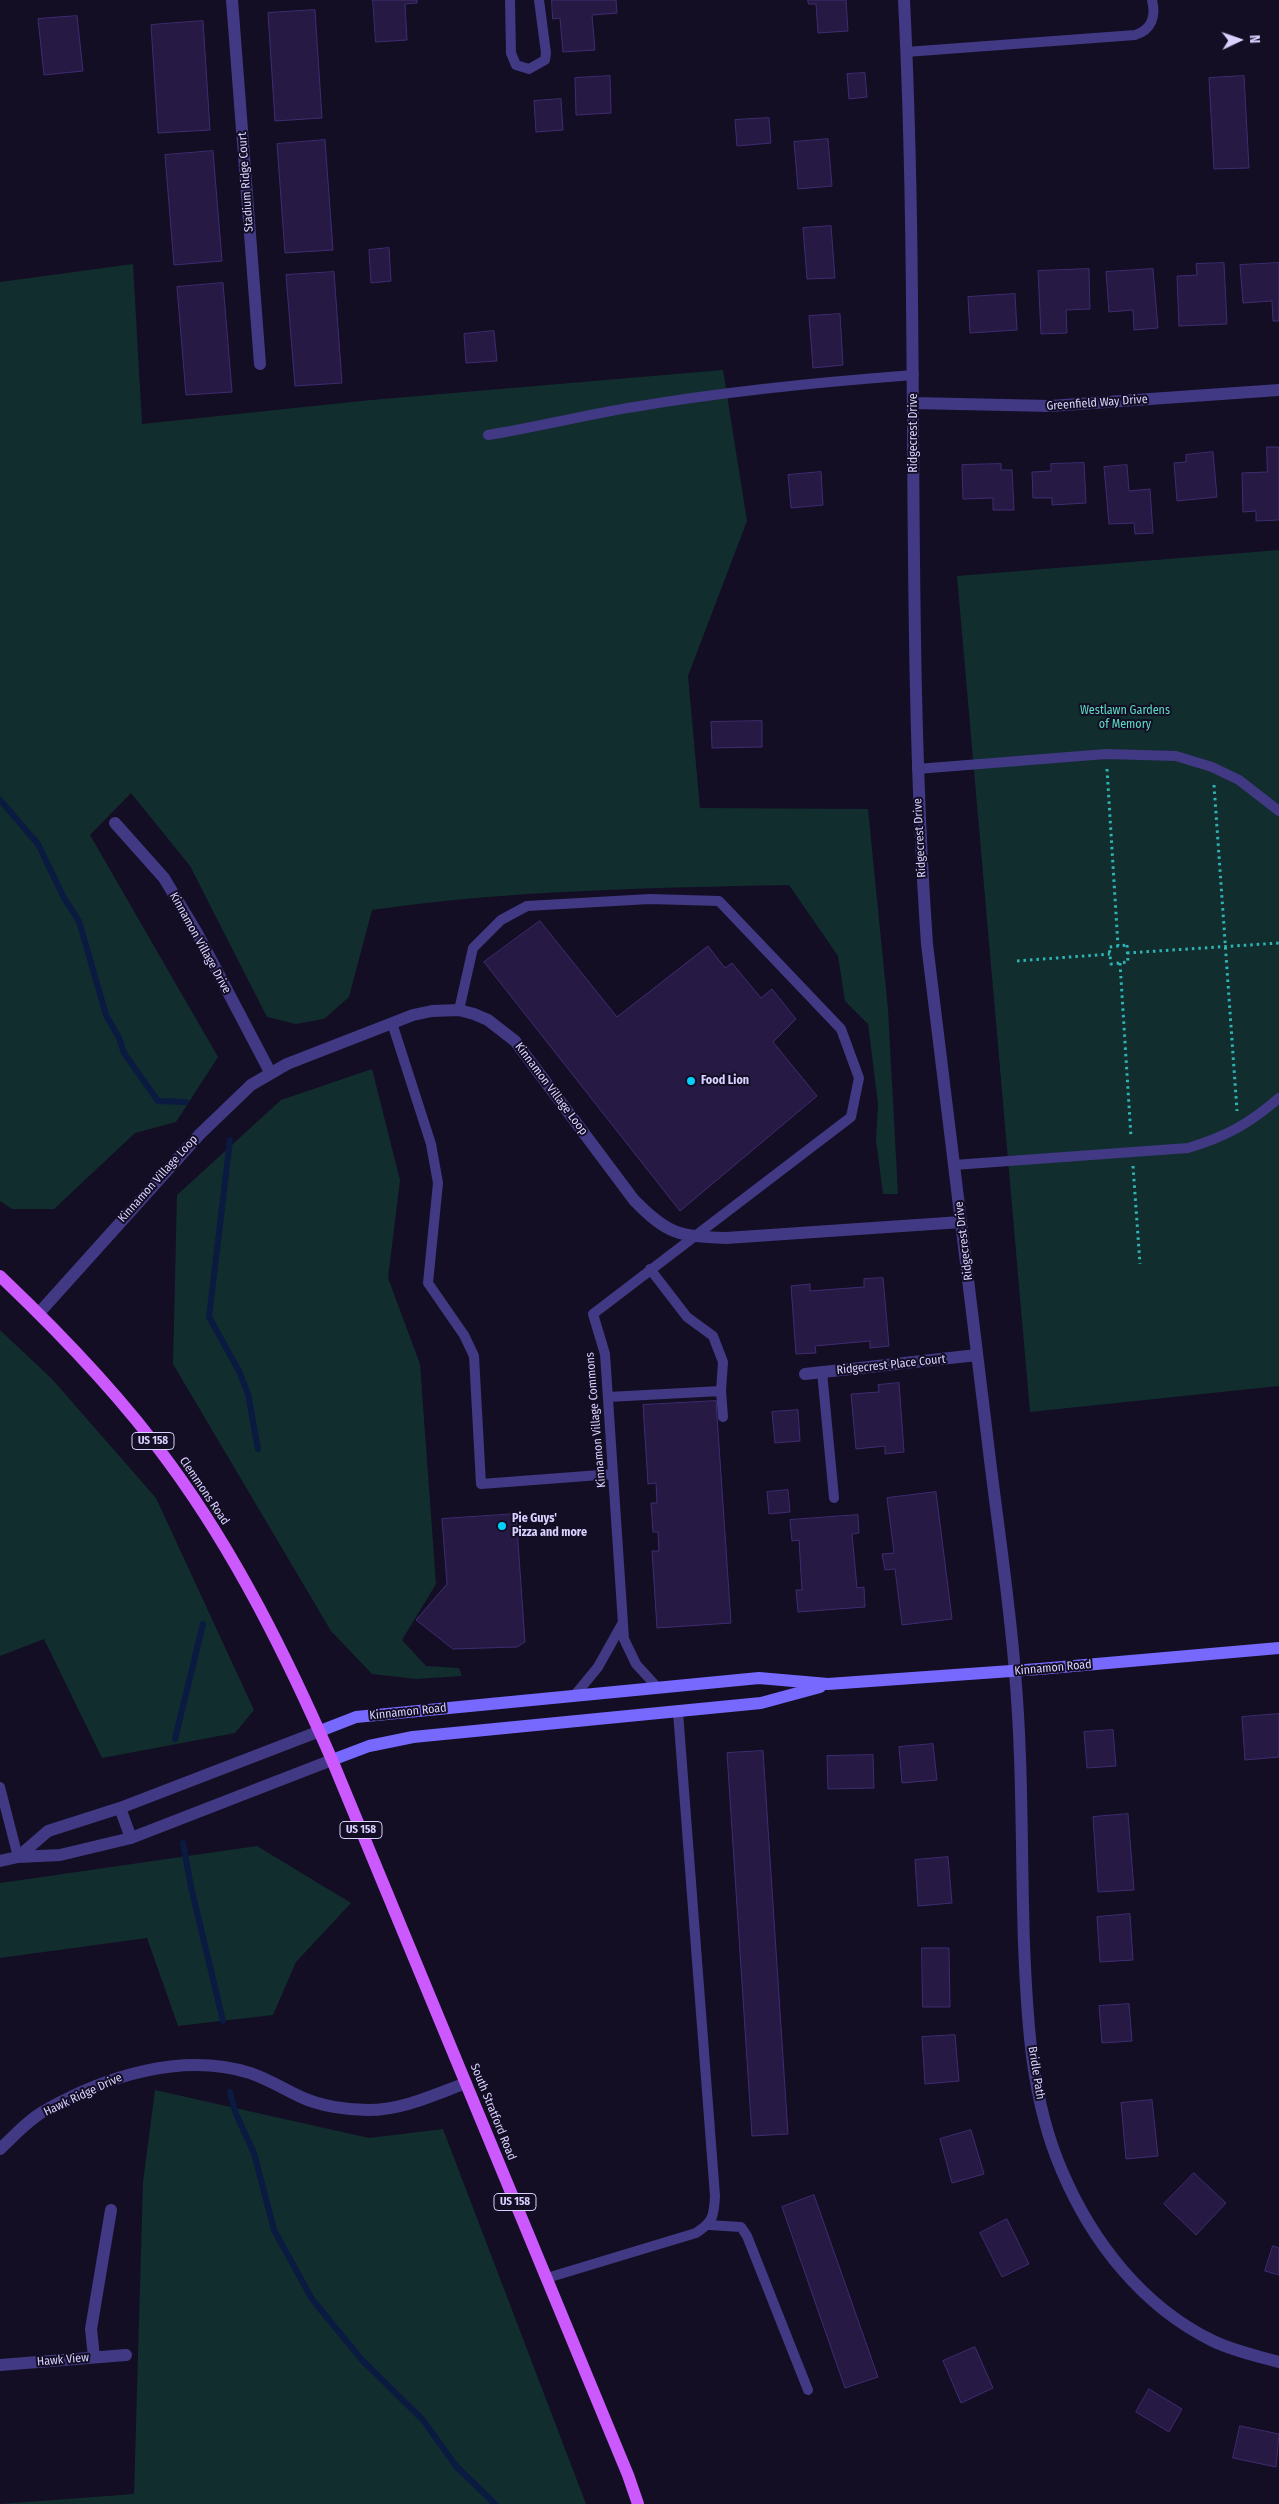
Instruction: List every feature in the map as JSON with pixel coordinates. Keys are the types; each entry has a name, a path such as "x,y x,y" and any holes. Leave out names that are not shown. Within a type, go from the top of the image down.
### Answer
{"main road":[{"name":"Clemmons Road","path":"0,1276 39,1313 142,1427 191,1495 246,1585 320,1731"},
{"name":"Kinnamon Road","path":"320,1731 356,1717 759,1678 828,1684 1015,1671 1279,1648"},
{"name":"Kinnamon Road","path":"332,1760 369,1746 413,1737 761,1704 828,1684"},
{"name":"South Stratford Road","path":"320,1731 547,2278 638,2504"}],"street":[{"name":"Stadium Ridge Court","path":"232,0 260,364"},
{"name":"Ridgecrest Drive","path":"904,0 914,375 917,770 927,944 1015,1671"},
{"name":"Greenfield Way Drive","path":"914,403 1050,406 1279,390"},
{"name":"Kinnamon Village Drive","path":"115,824 164,878 197,934 270,1072"},
{"name":"Kinnamon Village Loop","path":"39,1313 232,1100 270,1072 392,1023 423,1013 459,1010 488,1020 515,1041 634,1200 668,1230 696,1236 726,1238 961,1222"},
{"name":"Ridgecrest Place Court","path":"804,1374 977,1356"},
{"name":"Bridle Path","path":"1015,1671 1026,2006 1035,2074 1045,2122 1061,2170 1098,2240 1129,2278 1158,2306 1191,2329 1216,2343 1279,2362"},
{"name":"Kinnamon Road","path":"18,1857 48,1830 120,1808 320,1731"},
{"name":"Kinnamon Road","path":"0,1861 18,1857 60,1855 131,1838 332,1760"},
{"path":"120,1808 131,1838"},
{"name":"Hawk Ridge Drive","path":"0,2149 45,2110 121,2076 158,2068 221,2066 265,2078 303,2098 334,2106 366,2110 394,2108 466,2083"},
{"path":"94,2357 92,2329 111,2210"},
{"name":"Hawk View","path":"0,2365 126,2355"}],"lane":[{"path":"510,0 512,60 522,68 529,69 545,60 546,53 539,0"},
{"path":"906,52 1136,35 1145,32 1150,26 1153,18 1152,0"},
{"path":"488,435 633,407 736,391 813,382 914,375"},
{"path":"917,770 1106,754 1176,756 1212,767 1239,780 1279,811"},
{"name":"Kinnamon Village Commons","path":"459,1010 473,948 501,920 527,906 650,899 719,901 841,1029 859,1078 852,1117 593,1314 605,1354 622,1624 629,1653 657,1687"},
{"path":"392,1023 430,1144 438,1183 428,1282 464,1335 474,1356 481,1484 613,1474"},
{"path":"954,1165 1188,1148 1218,1139 1238,1129 1279,1098"},
{"path":"650,1270 687,1317 713,1336 722,1362 720,1391 723,1417"},
{"path":"822,1372 834,1498"},
{"path":"608,1397 720,1391"},
{"path":"575,1695 598,1667 622,1624"},
{"path":"678,1712 715,2196 714,2213 709,2225"},
{"path":"0,1787 18,1857"},
{"path":"547,2278 696,2233 709,2225 741,2227 748,2236 808,2390"}],"path":[{"path":"1106,754 1118,946"},
{"path":"1212,767 1238,1129"},
{"path":"1127,953 1279,943"},
{"path":"1118,946 1127,946 1128,962 1111,964 1109,947 1118,946"},
{"path":"1018,962 1110,954"},
{"path":"1120,963 1140,1264"}],"green space":[{"path":"133,264 142,424 371,400 723,370 747,521 688,676 700,808 868,809 888,1009 898,1194 883,1194 876,1140 878,1104 868,1024 845,1001 838,956 789,885 528,894 424,903 372,910 349,997 324,1019 296,1024 267,1017 190,866 131,793 90,835 218,1057 176,1122 135,1133 54,1209 12,1209 0,1201 0,282"},
{"name":"Westlawn Gardens of Memory","path":"1279,550 1279,1386 1030,1412 957,576"},
{"path":"372,1069 400,1180 388,1278 420,1364 436,1584 402,1640 426,1666 459,1668 462,1676 416,1679 372,1674 331,1631 173,1364 177,1195 281,1100"},
{"path":"0,1330 52,1379 156,1498 254,1710 235,1733 102,1758 44,1639 0,1656"},
{"path":"257,1846 351,1903 296,1962 273,2015 178,2026 147,1938 0,1958 0,1883"},
{"path":"155,2090 369,2138 443,2129 586,2504 0,2504 134,2494 143,2182"}],"building":[{"path":"373,0 417,0 417,3 405,4 407,40 376,42"},
{"path":"552,0 616,0 617,13 592,15 595,50 563,52 560,18 553,19"},
{"path":"808,0 846,0 848,31 818,33 816,4 809,4"},
{"path":"315,10 322,118 275,121 268,13"},
{"path":"77,16 83,71 44,75 38,19"},
{"path":"203,21 210,130 158,133 151,25"},
{"path":"865,73 867,97 849,99 847,74"},
{"path":"610,76 611,113 576,115 575,78"},
{"path":"1244,76 1249,168 1214,169 1209,78"},
{"path":"561,99 563,130 536,132 534,101"},
{"path":"769,118 771,143 737,146 735,120"},
{"path":"828,139 832,186 798,189 794,142"},
{"path":"325,140 333,250 285,253 277,144"},
{"path":"213,151 222,261 174,265 165,155"},
{"path":"831,226 835,278 807,279 803,228"},
{"path":"389,248 391,281 371,283 369,250"},
{"path":"1224,263 1227,324 1179,326 1177,276 1197,275 1196,264"},
{"path":"1279,263 1279,321 1273,321 1272,301 1243,303 1240,265"},
{"path":"1089,269 1090,309 1066,310 1067,333 1041,334 1038,271"},
{"path":"1153,269 1158,328 1134,330 1133,310 1109,312 1106,272"},
{"path":"334,272 342,383 295,386 286,275"},
{"path":"223,283 232,392 186,395 177,287"},
{"path":"1015,294 1017,330 970,333 968,297"},
{"path":"840,314 843,365 813,368 809,316"},
{"path":"494,331 497,361 466,363 464,334"},
{"path":"1267,447 1279,447 1279,520 1256,521 1256,511 1243,512 1242,473 1267,472"},
{"path":"1213,452 1217,497 1177,501 1174,463 1186,462 1186,455"},
{"path":"1084,463 1086,503 1052,505 1052,498 1033,498 1032,472 1051,471 1051,464"},
{"path":"1001,464 1001,470 1012,470 1014,510 993,510 993,498 963,499 962,465"},
{"path":"1127,465 1129,491 1150,489 1153,533 1135,534 1134,523 1109,524 1104,467"},
{"path":"821,472 823,505 791,508 788,475"},
{"path":"762,721 762,747 712,748 711,722"},
{"path":"540,921 617,1017 708,946 725,968 732,963 761,998 772,989 796,1019 773,1042 817,1096 680,1211 484,962"},
{"path":"883,1278 889,1346 870,1348 870,1341 815,1346 816,1353 796,1354 791,1286 810,1284 810,1291 864,1287 864,1279"},
{"path":"899,1383 904,1452 885,1454 885,1446 856,1449 851,1394 879,1392 878,1385"},
{"path":"716,1401 731,1623 657,1628 652,1551 659,1551 658,1532 653,1532 651,1503 657,1503 656,1483 648,1484 643,1405"},
{"path":"798,1410 800,1441 775,1443 772,1412"},
{"path":"788,1490 790,1512 769,1514 767,1492"},
{"path":"936,1492 952,1619 902,1625 895,1569 885,1570 882,1554 894,1553 887,1498"},
{"path":"516,1514 525,1642 517,1647 453,1649 416,1620 447,1584 442,1519"},
{"path":"858,1515 859,1533 852,1534 857,1588 864,1587 865,1607 798,1612 796,1590 802,1590 799,1540 792,1541 790,1520"},
{"path":"1279,1714 1279,1757 1245,1760 1242,1717"},
{"path":"1113,1730 1116,1766 1087,1768 1084,1732"},
{"path":"933,1744 937,1780 902,1783 899,1747"},
{"path":"763,1751 788,2134 752,2136 727,1753"},
{"path":"873,1755 874,1788 828,1789 827,1756"},
{"path":"1128,1814 1134,1890 1098,1892 1093,1817"},
{"path":"948,1857 952,1903 918,1906 915,1860"},
{"path":"1130,1914 1133,1960 1100,1962 1097,1917"},
{"path":"922,1948 949,1948 950,2007 923,2007"},
{"path":"1129,2004 1132,2041 1102,2043 1099,2006"},
{"path":"955,2035 959,2081 925,2084 922,2037"},
{"path":"1152,2100 1158,2156 1126,2159 1121,2103"},
{"path":"971,2130 984,2174 952,2183 940,2139"},
{"path":"1194,2173 1226,2203 1196,2235 1164,2204"},
{"path":"814,2195 878,2377 845,2388 782,2207"},
{"path":"1007,2219 1029,2264 1002,2277 980,2233"},
{"path":"1273,2246 1279,2248 1279,2275 1265,2271"},
{"path":"975,2347 993,2388 961,2403 943,2361"},
{"path":"1149,2389 1182,2409 1169,2432 1136,2412"},
{"path":"1240,2426 1279,2434 1276,2467 1233,2458"}],"waterway":[{"path":"0,800 38,844 64,898 79,921 106,1015 119,1038 124,1053 158,1101 186,1102"},
{"path":"230,1140 209,1317 239,1371 248,1394 258,1449"},
{"path":"175,1739 203,1624"},
{"path":"183,1843 191,1887 223,2021"},
{"path":"230,2092 236,2114 254,2153 274,2230 312,2299 362,2360 423,2420 456,2466 495,2504"}],"place":[{"name":"Food Lion","path":"691,1081"},
{"name":"Pie Guys' Pizza and more","path":"502,1526"}]}
